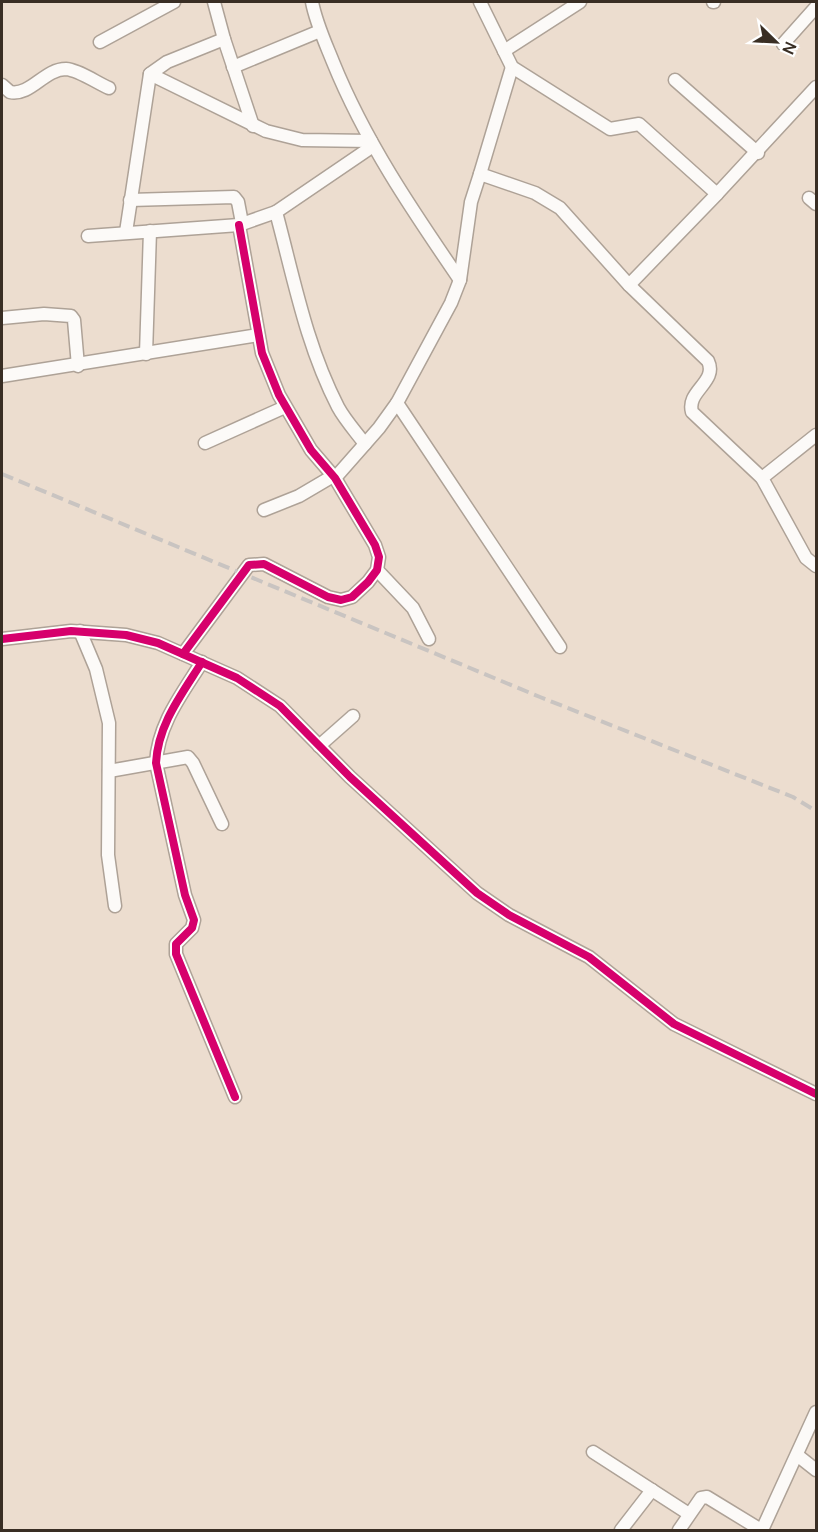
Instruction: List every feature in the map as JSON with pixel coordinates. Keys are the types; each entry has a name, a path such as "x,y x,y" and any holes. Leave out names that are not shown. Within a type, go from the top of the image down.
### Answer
{"street":[{"path":"214,2 253,126"},
{"path":"312,2 320,31 346,95 372,143 460,280"},
{"path":"480,2 512,67 610,129 639,124 717,194"},
{"path":"504,51 580,2"},
{"path":"100,42 168,3"},
{"path":"783,44 816,7"},
{"path":"233,67 320,31"},
{"path":"126,232 150,74 167,62 224,39"},
{"path":"264,510 286,503 334,477 365,444 397,403 442,322 460,280 471,202 512,67"},
{"path":"2,85 10,92 21,92 55,72 66,69 110,88"},
{"path":"150,74 253,126 302,140 372,143"},
{"path":"675,80 758,153"},
{"path":"630,285 758,153 816,87"},
{"path":"88,236 240,224 276,212 372,143"},
{"path":"480,174 535,194 560,208 630,285 708,361 711,371 707,381 692,400 692,412 762,478 806,558 816,566"},
{"path":"130,200 234,197 237,199 262,353 285,406 311,450 334,477 378,551 376,570 368,582 352,597 341,600 328,597 264,564 249,565 183,654"},
{"path":"276,212 303,321 320,366 340,409 365,444"},
{"path":"146,354 150,231"},
{"path":"2,318 44,314 71,316 74,320 78,366"},
{"path":"2,376 78,366 258,335"},
{"path":"397,403 435,456 560,647"},
{"path":"205,443 285,406"},
{"path":"762,478 816,435"},
{"path":"376,570 408,602 429,639"},
{"path":"80,631 96,669 107,708 108,855 115,906"},
{"path":"2,639 80,631 142,638 237,678 269,697 350,777 477,893 509,915 589,957 674,1024 816,1094"},
{"path":"202,662 165,722 157,748 156,763 185,895 194,920 192,928 176,944 176,954 235,1097"},
{"path":"319,746 353,716"},
{"path":"109,771 180,757 191,759 222,824"},
{"path":"679,1530 700,1498 707,1497 762,1530 816,1413"},
{"path":"593,1452 689,1514"},
{"path":"797,1455 816,1470"},
{"path":"621,1530 652,1490"}],"railway":[{"path":"2,474 540,697 793,797 816,811"}],"cycle path":[{"path":"183,654 249,565 264,564 328,597 341,600 352,597 368,582 377,570 379,557 375,545 335,478 311,450 279,395 262,353 239,225"},
{"path":"2,639 71,631 126,635 158,643 237,678 280,706 350,777 477,893 509,915 589,957 674,1024 816,1094"},
{"path":"202,662 166,722 156,763 185,895 194,920 192,928 176,944 176,954 235,1097"}]}
